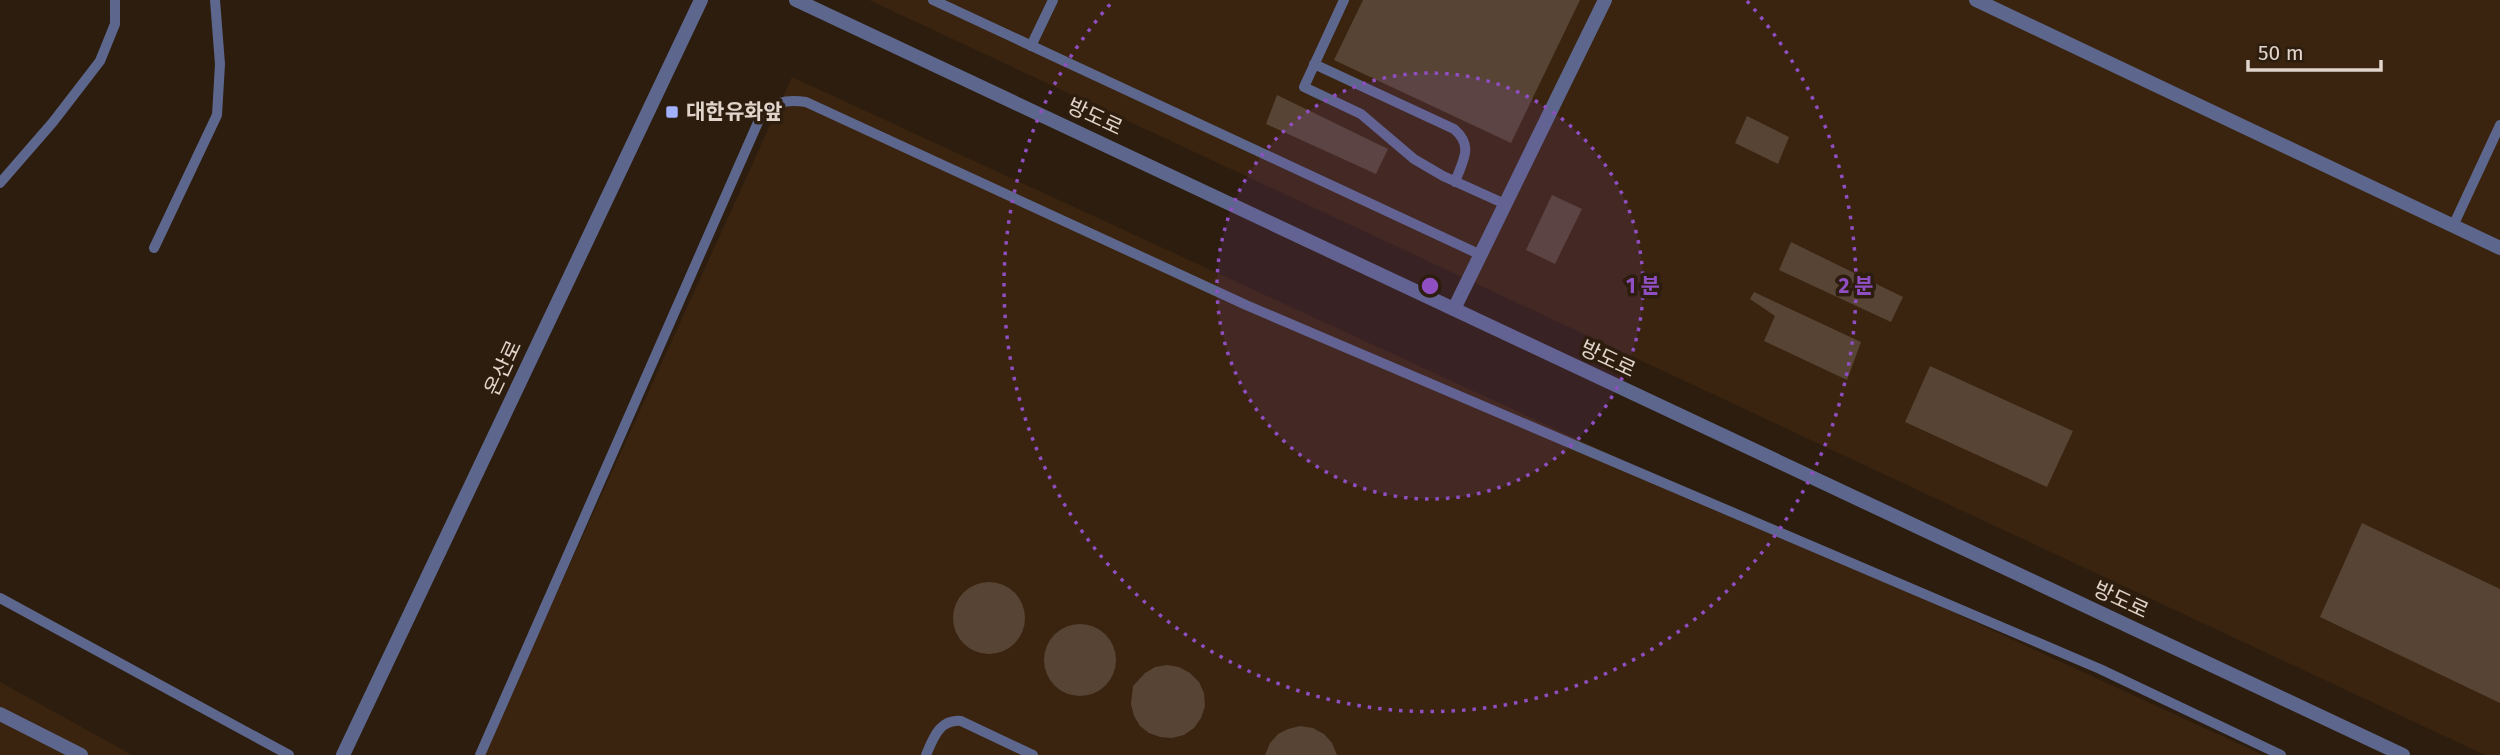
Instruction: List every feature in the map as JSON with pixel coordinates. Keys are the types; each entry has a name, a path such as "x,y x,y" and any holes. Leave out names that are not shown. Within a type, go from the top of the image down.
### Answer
{"street":[{"name":"온산로","path":"343,755 701,0"},
{"name":"방도로","path":"796,0 2403,755"},
{"path":"1454,309 1605,0"},
{"path":"1976,0 2500,248"},
{"path":"0,714 81,755"}],"lane":[{"path":"0,183 53,122 100,61 115,24 115,0"},
{"path":"154,248 217,115 220,64 215,0"},
{"path":"933,0 1481,255"},
{"path":"1031,46 1053,0"},
{"path":"1344,0 1304,87 1361,114 1414,159 1505,204"},
{"path":"1314,64 1464,137 1466,147 1455,181"},
{"path":"480,755 759,120 776,103 791,100 806,102 1246,305 2100,669 2276,754"},
{"path":"2452,226 2500,125"},
{"path":"0,598 289,755"},
{"path":"926,755 938,730 953,720 961,721 1033,755"}],"shaded area":[{"path":"869,0 2500,0 2500,755 2485,755"},
{"path":"792,77 2263,755 483,755"},
{"path":"0,682 132,755 0,755"}],"building":[{"path":"1363,0 1580,0 1511,143 1334,60"},
{"path":"1277,95 1388,149 1376,174 1266,124"},
{"path":"1747,116 1789,137 1778,164 1735,143"},
{"path":"1552,195 1582,209 1555,264 1526,250"},
{"path":"1791,242 1903,297 1891,322 1779,270"},
{"path":"1754,292 1861,342 1847,380 1764,341 1775,316 1750,299"},
{"path":"1930,366 2073,431 2047,487 1905,422"},
{"path":"2362,523 2500,589 2500,703 2320,617"},
{"path":"996,582 1015,592 1023,604 1023,632 1015,644 1003,652 982,654 963,644 955,632 953,611 963,592 975,584"},
{"path":"1087,624 1106,634 1114,646 1114,674 1106,686 1094,694 1073,696 1054,686 1046,674 1044,653 1054,634 1066,626"},
{"path":"1155,667 1179,667 1199,682 1204,693 1205,706 1194,728 1184,735 1172,738 1149,733 1140,726 1131,704 1133,686 1145,673"},
{"path":"1300,726 1313,728 1324,734 1337,755 1265,755 1278,734"}],"place":[{"name":"대한유화앞","path":"672,112"}]}
